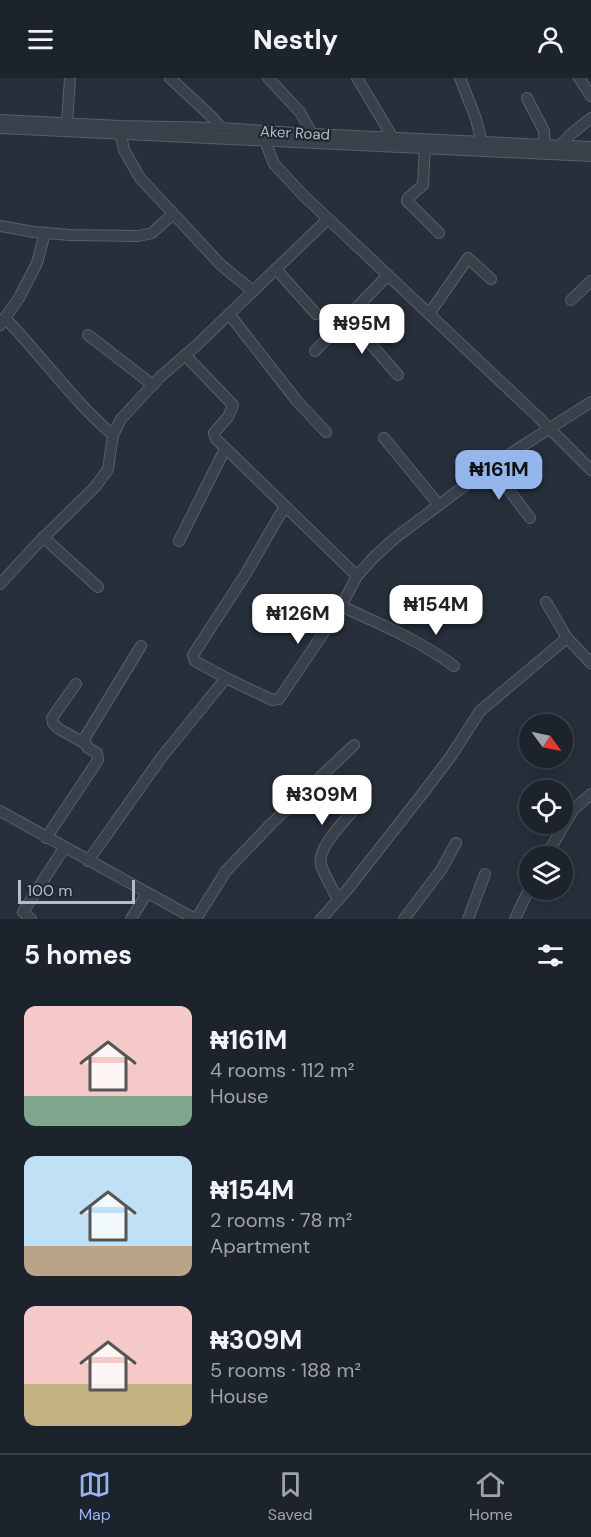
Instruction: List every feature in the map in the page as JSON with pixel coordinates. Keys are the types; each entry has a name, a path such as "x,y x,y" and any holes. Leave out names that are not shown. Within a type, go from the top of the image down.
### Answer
{"street":[{"path":"67,124 70,78"},
{"path":"170,78 213,118 220,128"},
{"path":"268,78 300,112 312,134"},
{"path":"357,78 393,138"},
{"path":"460,78 475,116 482,142"},
{"path":"579,78 591,96"},
{"path":"527,98 544,131 545,146"},
{"path":"560,146 591,118"},
{"name":"Aker Road","path":"0,120 220,128 393,138 438,144 591,154"},
{"name":"Aker Road","path":"0,128 425,147 438,144 482,142 560,146 591,154"},
{"path":"121,135 124,150 140,178 221,265 253,291"},
{"path":"265,141 274,164 303,195 591,470"},
{"path":"425,147 423,185 408,198 408,201 439,233"},
{"path":"0,226 45,233 138,236 152,232 173,214"},
{"path":"0,584 43,537 96,486 108,469 113,435 121,419 153,385 328,219"},
{"path":"45,233 37,263 19,298 2,321 30,343 76,400 113,435"},
{"path":"429,314 468,258 491,279"},
{"path":"276,269 316,314"},
{"path":"315,351 388,275"},
{"path":"571,300 591,281"},
{"path":"229,314 297,401 326,432"},
{"path":"347,317 398,375"},
{"path":"88,335 153,385"},
{"path":"185,356 233,405 228,417 214,433 216,439 357,576"},
{"path":"285,506 245,575 193,655 195,661 272,700 279,699 341,606 357,576 374,557 395,538 491,466 591,402"},
{"path":"384,438 439,506"},
{"path":"179,542 225,449"},
{"path":"491,466 530,518"},
{"path":"43,537 98,587"},
{"path":"546,602 567,638 591,663"},
{"path":"341,606 401,632 454,666"},
{"path":"321,919 451,756 480,711 567,638"},
{"path":"84,743 141,646"},
{"path":"88,861 161,758 226,678"},
{"path":"46,838 98,760 96,753 84,743 52,723 52,718 76,684"},
{"path":"0,811 196,919 226,871 271,824 354,745"},
{"path":"552,846 573,810 591,794"},
{"path":"338,900 321,864 321,855 333,835 361,802"},
{"path":"404,919 441,870 456,843"},
{"path":"31,919 23,912 64,848"},
{"path":"468,919 486,874"},
{"path":"131,919 147,893"},
{"path":"515,919 524,900"}]}
